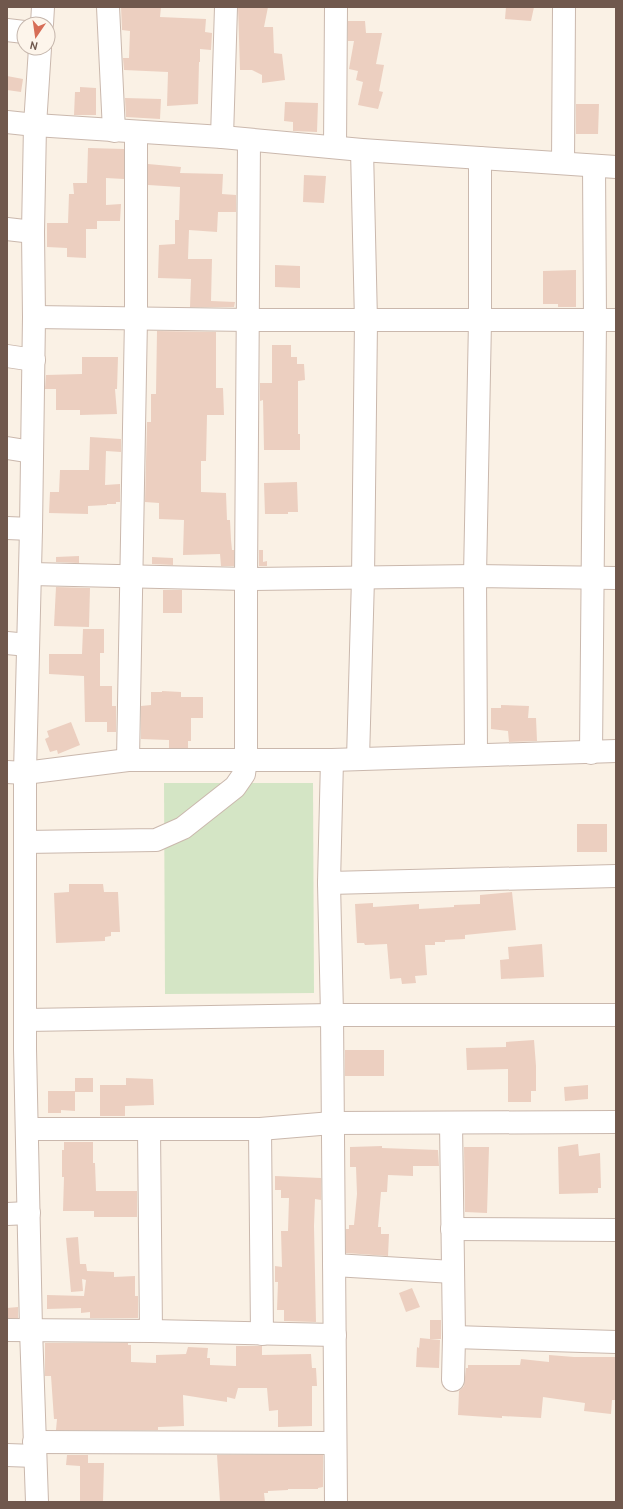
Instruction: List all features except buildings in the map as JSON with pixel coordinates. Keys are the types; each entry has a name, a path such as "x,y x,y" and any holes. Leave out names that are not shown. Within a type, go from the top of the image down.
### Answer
{"street":[{"path":"108,7 114,131"},
{"path":"222,137 226,7"},
{"path":"335,147 336,7"},
{"path":"563,163 564,7"},
{"path":"37,1502 31,1329 27,1129 16,1049 26,1020 16,914 25,842 16,773 18,644 31,574 34,360 33,232 35,126 39,56"},
{"path":"7,122 35,126 222,137 362,150 616,167"},
{"path":"128,760 130,576 136,318 136,132"},
{"path":"25,842 156,840 183,828 235,787 244,774 246,759 250,140"},
{"path":"358,759 363,578 366,321 362,150"},
{"path":"476,755 475,576 480,321 480,158"},
{"path":"591,753 592,577 605,320 594,166"},
{"path":"7,229 33,232"},
{"path":"34,317 366,321 605,320"},
{"path":"7,356 34,360"},
{"path":"7,448 32,452"},
{"path":"7,528 31,530"},
{"path":"31,574 246,579 475,576 616,578"},
{"path":"16,773 128,760 332,760 591,753 616,751"},
{"path":"332,760 329,883 332,1015 336,1502"},
{"path":"329,883 616,876"},
{"path":"26,1020 332,1015 616,1015"},
{"path":"27,1129 260,1129 332,1123 616,1122"},
{"path":"451,1123 454,1337 453,1380"},
{"path":"260,1129 262,1334"},
{"path":"149,1130 151,1331"},
{"path":"7,1214 29,1213"},
{"path":"452,1229 616,1230"},
{"path":"334,1265 453,1272"},
{"path":"7,1330 31,1329 335,1335"},
{"path":"454,1337 616,1342"},
{"path":"7,1455 35,1449 335,1443"}],"green space":[{"path":"164,783 313,783 314,993 165,994"}]}
